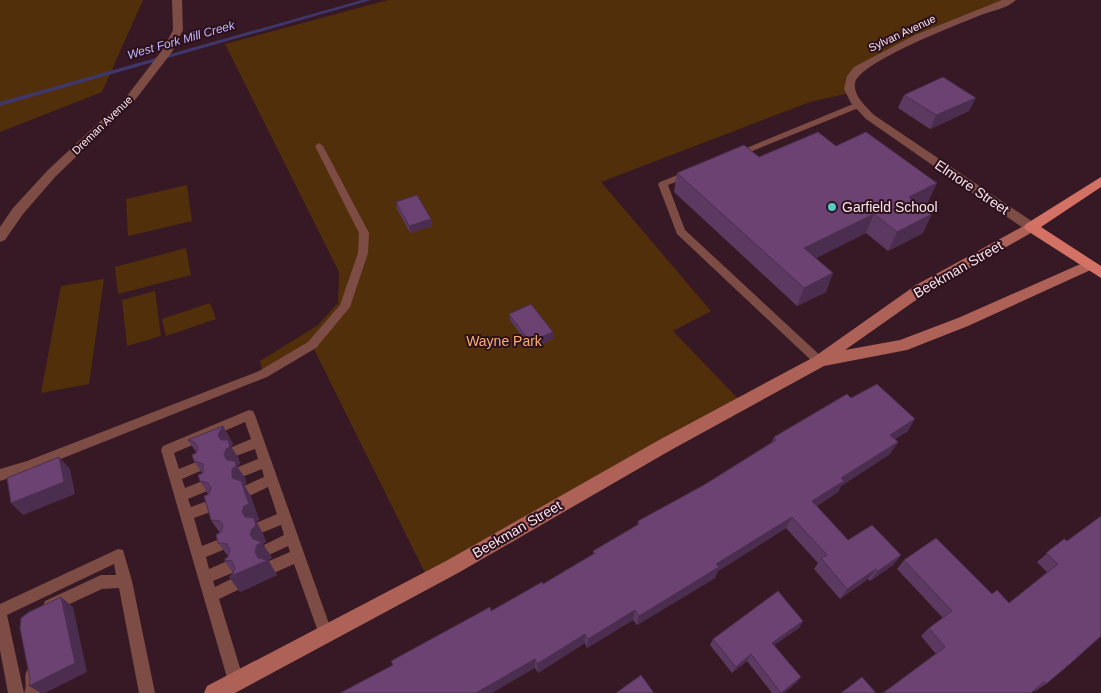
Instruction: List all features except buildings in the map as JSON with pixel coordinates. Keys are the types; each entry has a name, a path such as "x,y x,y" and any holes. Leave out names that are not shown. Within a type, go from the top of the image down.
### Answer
{"main road":[{"name":"Beekman Street","path":"214,693 326,635 819,361 921,289 1031,227 1101,181"},
{"name":"Elmore Street","path":"1031,227 1097,265"},
{"name":"Beekman Street","path":"819,361 902,346 1097,265"}],"street":[{"name":"Dreman Avenue","path":"0,237 18,212 52,173 131,98 168,50 178,30 177,0"},
{"name":"Sylvan Avenue","path":"850,93 849,82 858,69 919,37 1011,0"},
{"name":"Elmore Street","path":"850,93 858,105 870,117 1031,227"}],"lane":[{"path":"723,160 858,105"},
{"path":"0,475 29,466 263,374 312,345 345,307 363,253 364,233 319,146"},
{"path":"698,170 663,184 682,232 819,361"},
{"path":"236,681 167,450 249,415 326,635"},
{"path":"236,451 258,442"},
{"path":"242,472 266,462"},
{"path":"175,476 201,465"},
{"path":"249,490 271,480"},
{"path":"180,496 207,485"},
{"path":"186,515 213,505"},
{"path":"261,527 284,517"},
{"path":"269,549 292,538"},
{"path":"198,554 225,543"},
{"path":"16,693 0,612 118,555 125,581 147,693"},
{"path":"274,566 298,555"},
{"path":"205,578 232,566"},
{"path":"39,611 101,582 125,581"},
{"path":"210,596 237,583"},
{"path":"30,663 34,688 32,693"}],"green space":[{"path":"0,0 143,0 102,92 0,132"},
{"name":"Wayne Park","path":"388,0 1011,0 919,37 858,69 850,93 810,102 601,182 711,311 673,331 742,403 428,579 312,345 263,374 260,361 318,325 338,303 339,272 225,44"},
{"path":"187,185 192,221 128,236 126,199"},
{"path":"186,248 191,275 118,294 115,267"},
{"path":"104,279 89,384 41,393 61,286"},
{"path":"155,291 161,336 127,346 122,300"},
{"path":"210,303 216,319 166,336 162,319"}],"waterway":[{"name":"West Fork Mill Creek","path":"0,104 368,0"}],"place":[{"name":"Garfield School","path":"832,207"}]}
